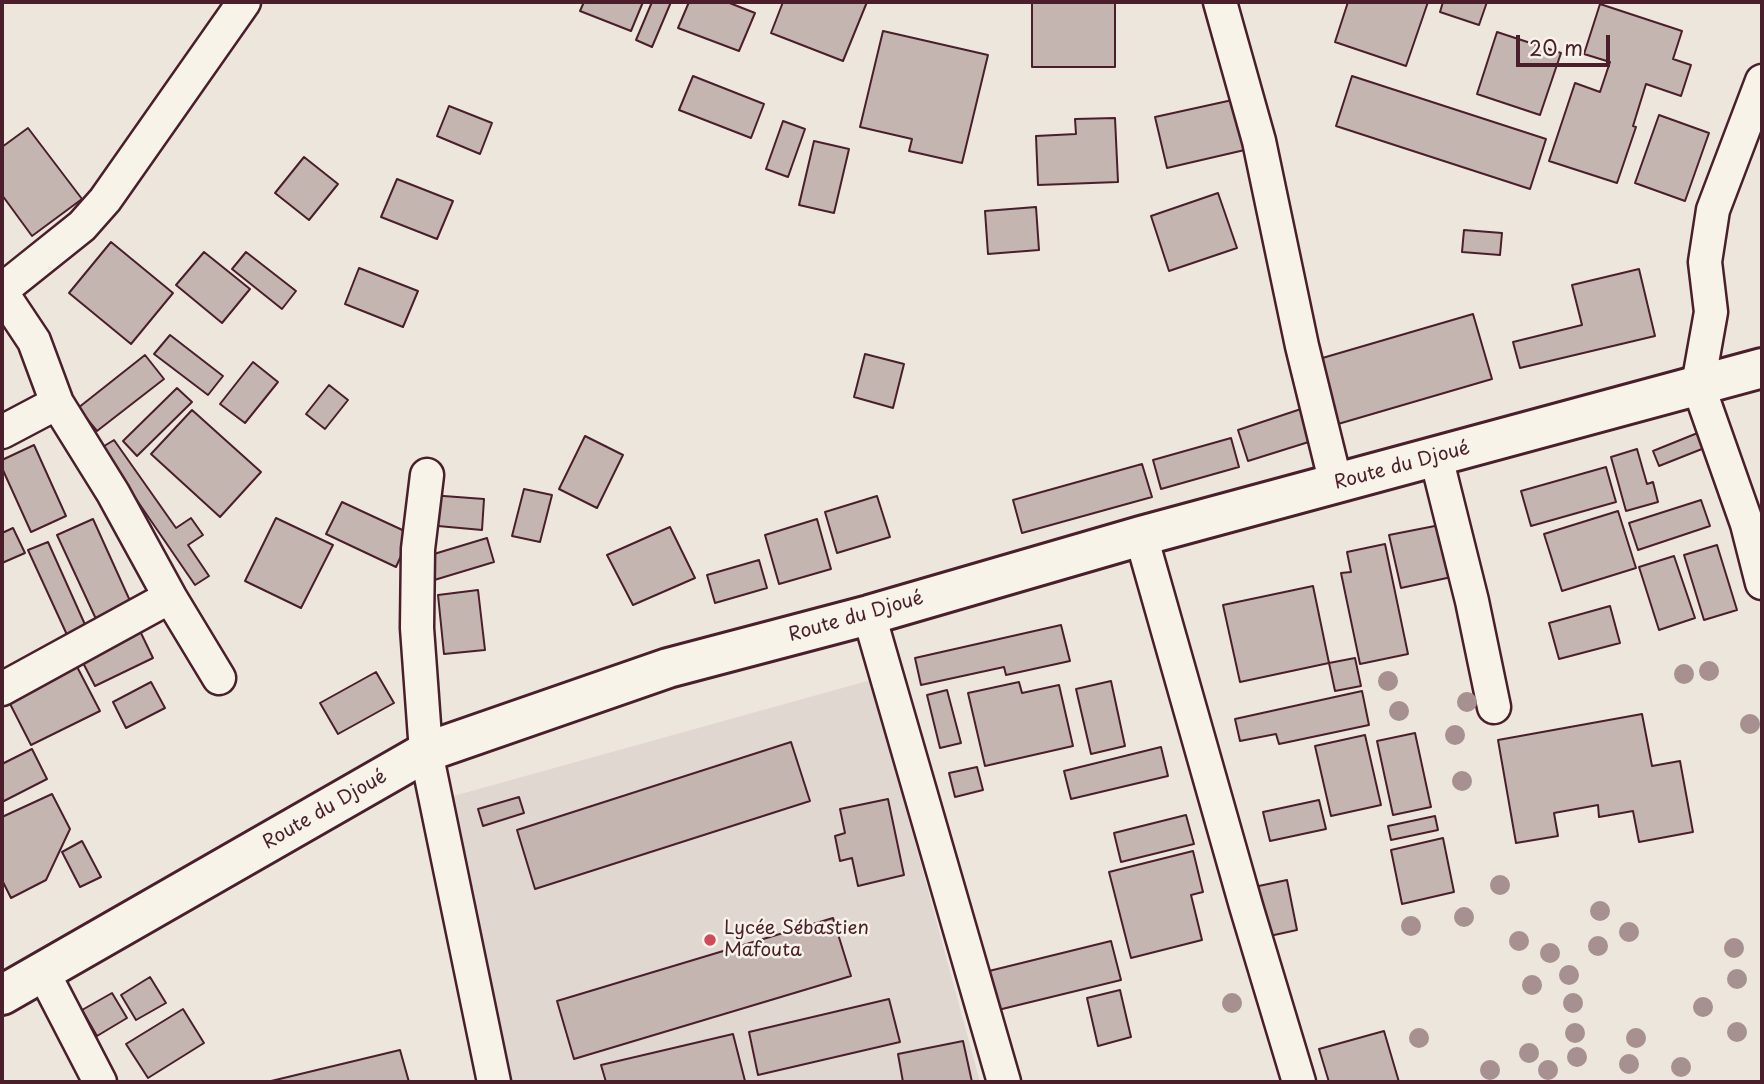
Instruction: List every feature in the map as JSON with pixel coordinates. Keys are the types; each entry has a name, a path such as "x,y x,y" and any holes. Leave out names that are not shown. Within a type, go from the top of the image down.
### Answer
{"main road":[{"name":"Route du Djoué","path":"2,995 426,752 668,668 869,615 1141,536 1762,368"}],"street":[{"path":"219,678 170,597 113,493 57,403 34,341 2,291 82,226 105,200 244,2"},
{"path":"1220,2 1259,141 1302,346 1336,484"},
{"path":"1762,81 1713,211 1705,262 1711,312 1698,385 1747,524 1762,583"},
{"path":"2,432 57,403"},
{"path":"1436,457 1472,601 1494,707"},
{"path":"426,475 418,549 417,628 426,752 494,1082"},
{"path":"1141,536 1299,1082"},
{"path":"2,689 170,597"},
{"path":"869,615 1004,1082"},
{"path":"43,972 100,1082"}],"shaded area":[{"name":"Lycée Sébastien Mafouta","path":"871,680 980,1082 507,1082 450,797"}],"building":[{"path":"584,2 643,2 631,31 580,11"},
{"path":"652,2 671,2 652,47 636,40"},
{"path":"689,2 727,2 755,13 739,51 678,28"},
{"path":"783,2 867,2 843,61 771,33"},
{"path":"1032,2 1115,2 1115,67 1032,67"},
{"path":"1348,2 1428,2 1406,66 1335,42"},
{"path":"1443,2 1487,2 1479,25 1440,12"},
{"path":"1600,4 1682,31 1673,59 1691,65 1681,96 1646,84 1633,126 1636,127 1617,183 1549,161 1575,83 1600,92 1610,62 1584,54"},
{"path":"883,31 988,55 962,163 909,151 912,139 860,127"},
{"path":"1497,32 1561,53 1540,115 1477,94"},
{"path":"693,76 764,104 751,138 679,110"},
{"path":"1352,76 1546,139 1530,189 1336,126"},
{"path":"1237,99 1249,149 1167,168 1155,117"},
{"path":"449,106 492,123 480,154 437,136"},
{"path":"1659,115 1709,133 1685,201 1635,183"},
{"path":"1115,118 1118,182 1038,185 1036,136 1076,134 1075,119"},
{"path":"783,121 805,129 788,177 766,169"},
{"path":"28,128 82,199 32,236 2,195 2,147"},
{"path":"814,141 849,149 834,213 799,205"},
{"path":"304,157 338,184 309,220 275,193"},
{"path":"397,179 453,201 437,239 381,217"},
{"path":"1218,193 1237,248 1169,271 1151,216"},
{"path":"1036,207 1039,250 988,254 985,211"},
{"path":"1464,230 1502,233 1500,255 1462,252"},
{"path":"111,242 173,293 131,344 69,293"},
{"path":"204,252 250,289 222,323 176,285"},
{"path":"246,252 296,291 282,309 232,269"},
{"path":"359,268 418,291 403,327 345,304"},
{"path":"1639,269 1655,336 1520,368 1513,342 1582,325 1572,285"},
{"path":"1473,314 1492,379 1338,424 1319,359"},
{"path":"170,335 223,376 208,395 154,354"},
{"path":"865,354 904,364 893,408 854,397"},
{"path":"145,355 164,379 97,431 78,408"},
{"path":"253,362 278,382 245,423 220,404"},
{"path":"329,385 348,400 325,429 306,414"},
{"path":"177,388 192,402 137,456 123,441"},
{"path":"1304,408 1315,440 1248,461 1238,430"},
{"path":"192,410 261,472 220,517 151,454"},
{"path":"1705,430 1712,445 1659,466 1653,451"},
{"path":"585,436 623,455 597,508 559,489"},
{"path":"1231,438 1239,467 1161,489 1153,460"},
{"path":"114,440 176,528 191,518 203,535 188,545 209,576 195,585 101,448"},
{"path":"34,445 66,516 31,532 2,468 2,460"},
{"path":"1637,449 1647,484 1653,482 1658,502 1626,511 1611,457"},
{"path":"1142,464 1152,497 1022,533 1013,500"},
{"path":"1606,467 1616,502 1531,526 1521,491"},
{"path":"524,489 552,495 540,542 512,536"},
{"path":"430,495 484,499 482,530 427,525"},
{"path":"877,496 890,537 837,553 825,512"},
{"path":"1701,500 1710,526 1638,550 1629,523"},
{"path":"342,502 411,534 396,567 326,534"},
{"path":"1618,511 1636,568 1562,591 1544,534"},
{"path":"276,518 333,545 301,608 245,581"},
{"path":"93,519 131,603 96,619 57,535"},
{"path":"817,519 831,569 779,584 765,535"},
{"path":"1445,524 1456,576 1401,588 1389,535"},
{"path":"670,527 695,578 633,605 607,555"},
{"path":"13,528 25,553 2,563 2,533"},
{"path":"487,538 494,562 431,581 424,557"},
{"path":"48,542 87,629 68,637 28,550"},
{"path":"1385,544 1408,654 1360,664 1341,573 1351,572 1347,552"},
{"path":"1717,545 1737,610 1704,620 1684,555"},
{"path":"1674,556 1695,618 1659,630 1639,567"},
{"path":"759,560 767,588 715,603 707,575"},
{"path":"1313,586 1329,663 1240,682 1223,605"},
{"path":"478,590 485,650 444,654 438,595"},
{"path":"1610,606 1620,643 1559,659 1549,623"},
{"path":"1061,625 1070,661 1006,675 1004,667 921,685 915,658"},
{"path":"139,629 153,658 95,686 80,657"},
{"path":"1355,658 1361,686 1335,691 1329,663"},
{"path":"74,661 100,711 31,745 6,696"},
{"path":"376,672 394,703 338,734 320,703"},
{"path":"1111,681 1125,746 1091,754 1076,689"},
{"path":"151,682 165,708 126,728 113,702"},
{"path":"1019,682 1022,693 1059,685 1073,746 985,766 968,693"},
{"path":"947,690 961,743 940,748 927,695"},
{"path":"1362,691 1369,725 1279,744 1276,734 1240,741 1235,719"},
{"path":"1642,714 1652,766 1680,761 1693,832 1639,842 1633,811 1599,817 1598,805 1554,813 1558,836 1516,843 1498,740"},
{"path":"1415,733 1431,807 1393,815 1377,741"},
{"path":"1365,735 1381,805 1331,816 1315,746"},
{"path":"791,742 810,801 535,889 517,830"},
{"path":"1161,747 1168,776 1071,799 1064,771"},
{"path":"32,749 47,779 2,802 2,764"},
{"path":"977,767 983,790 955,797 949,773"},
{"path":"52,794 70,829 46,880 11,898 2,880 2,817"},
{"path":"519,797 524,813 483,826 478,809"},
{"path":"888,799 904,875 858,886 852,858 840,861 835,836 845,833 840,809"},
{"path":"1319,800 1326,829 1270,841 1263,812"},
{"path":"1186,815 1194,844 1121,862 1114,833"},
{"path":"1435,816 1438,830 1391,840 1388,826"},
{"path":"1443,838 1454,892 1402,904 1391,850"},
{"path":"82,841 101,877 80,887 62,852"},
{"path":"1193,851 1203,892 1191,895 1202,940 1131,958 1109,872"},
{"path":"1287,880 1297,930 1265,937 1254,887"},
{"path":"833,918 851,976 574,1059 557,1001"},
{"path":"1111,941 1121,980 998,1010 989,971"},
{"path":"150,977 166,1003 136,1020 121,995"},
{"path":"1120,990 1131,1037 1098,1046 1087,998"},
{"path":"112,993 127,1018 97,1036 82,1010"},
{"path":"889,999 900,1042 758,1075 749,1032"},
{"path":"183,1009 204,1043 148,1078 126,1044"},
{"path":"1384,1031 1399,1082 1329,1082 1319,1049"},
{"path":"733,1034 745,1081 606,1082 601,1065"},
{"path":"963,1041 972,1082 903,1082 898,1054"},
{"path":"400,1050 409,1082 267,1082"}],"place":[{"name":"Lycée Sébastien Mafouta","path":"710,940"}]}
